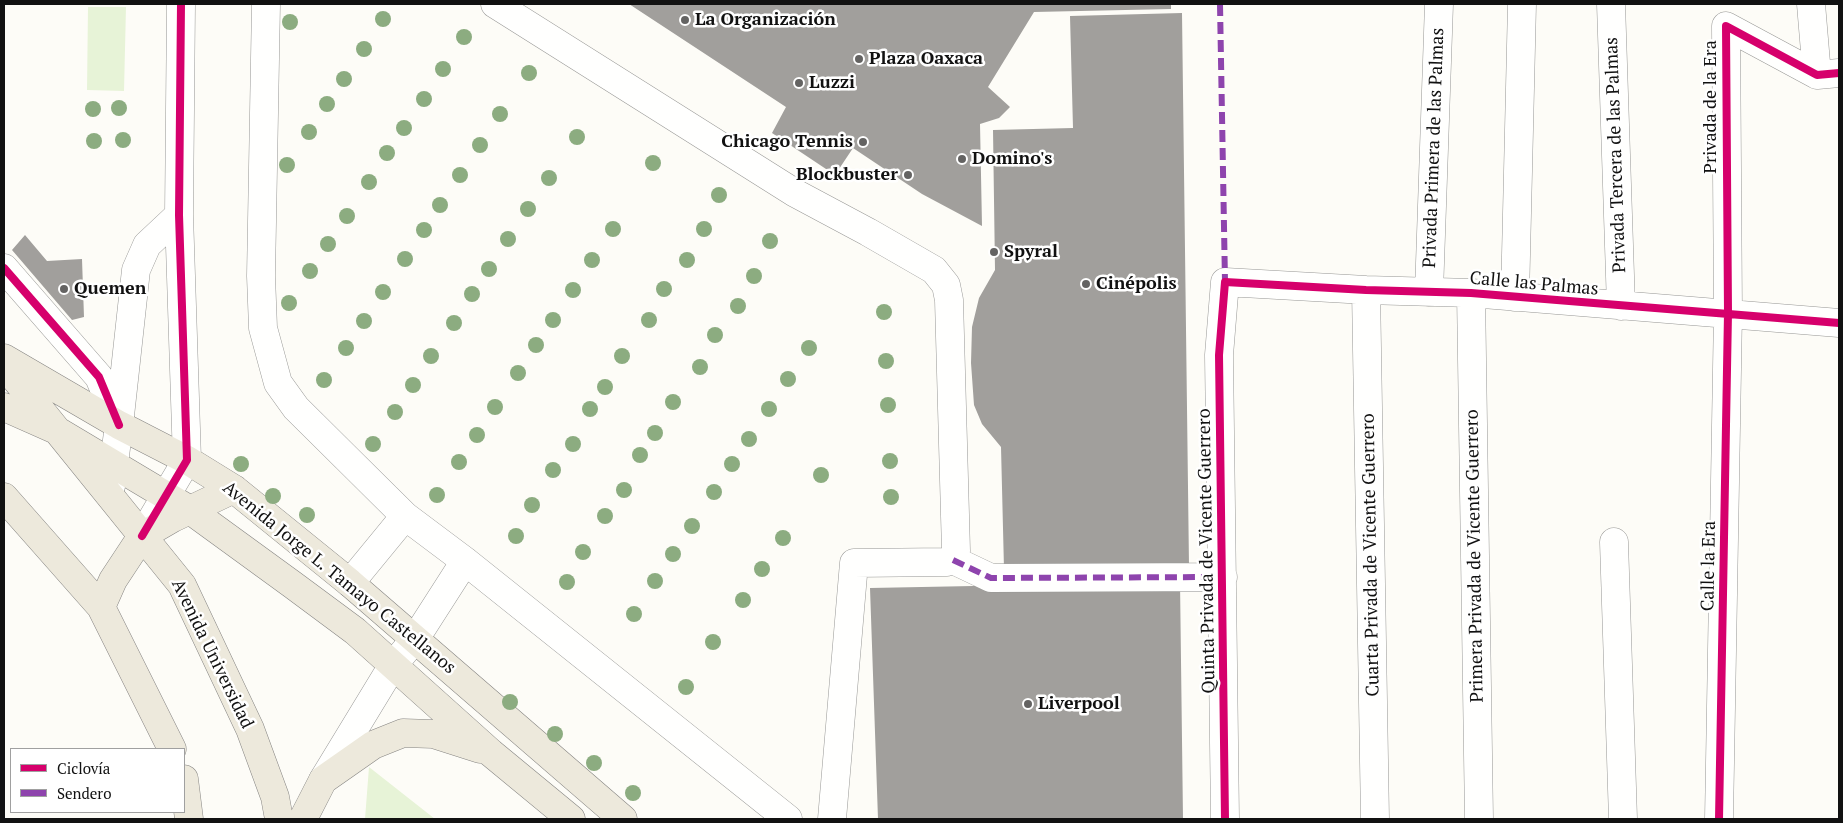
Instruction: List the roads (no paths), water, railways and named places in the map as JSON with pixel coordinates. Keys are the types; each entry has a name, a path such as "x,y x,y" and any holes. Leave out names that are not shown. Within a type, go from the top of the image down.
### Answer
{"main road":[{"name":"Avenida Jorge L. Tamayo Castellanos","path":"4,358 119,425 188,460 234,489 350,583 623,819"},
{"name":"Avenida Universidad","path":"4,363 182,585 250,729 275,797 279,819"},
{"path":"4,407 56,430"},
{"name":"Avenida Jorge L. Tamayo Castellanos","path":"56,430 190,510 356,631 491,753 571,819"},
{"path":"101,608 113,580 142,536 234,489"},
{"path":"4,497 101,608 171,748"},
{"path":"303,819 323,780 373,745 403,733 433,734 491,753"},
{"path":"185,786 190,819"}],"street":[{"path":"142,536 188,460 179,215 181,4"},
{"path":"266,4 261,276 263,328 278,383 296,408 405,516 465,561 788,819"},
{"path":"495,4 794,193 934,270 946,285 949,300 956,551 953,560"},
{"name":"Privada Primera de las Palmas","path":"1429,292 1439,4"},
{"path":"1515,297 1522,4"},
{"name":"Privada Tercera de las Palmas","path":"1611,4 1621,306"},
{"path":"1811,4 1828,74"},
{"name":"Privada de la Era","path":"1728,313 1726,26 1828,74"},
{"path":"109,495 119,425 136,270 147,245 179,215"},
{"path":"4,268 99,377 119,425"},
{"name":"Calle las Palmas","path":"1225,282 1366,290 1471,293 1839,323"},
{"name":"Quinta Privada de Vicente Guerrero","path":"1225,282 1219,355 1225,819"},
{"name":"Cuarta Privada de Vicente Guerrero","path":"1366,290 1375,819"},
{"name":"Primera Privada de Vicente Guerrero","path":"1471,293 1479,819"},
{"name":"Calle la Era","path":"1720,819 1728,313"},
{"path":"350,583 405,516"},
{"path":"1614,542 1622,819"},
{"path":"832,819 854,563 947,562 953,560 990,578 1223,577"},
{"path":"323,780 393,665 416,639 465,561"}],"place":[{"name":"La Organización","path":"685,20"},
{"name":"Plaza Oaxaca","path":"859,59"},
{"name":"Luzzi","path":"799,83"},
{"name":"Chicago Tennis","path":"863,142"},
{"name":"Domino's","path":"962,159"},
{"name":"Blockbuster","path":"908,175"},
{"name":"Spyral","path":"994,252"},
{"name":"Cinépolis","path":"1086,284"},
{"name":"Quemen","path":"64,289"},
{"name":"Liverpool","path":"1028,704"}]}
